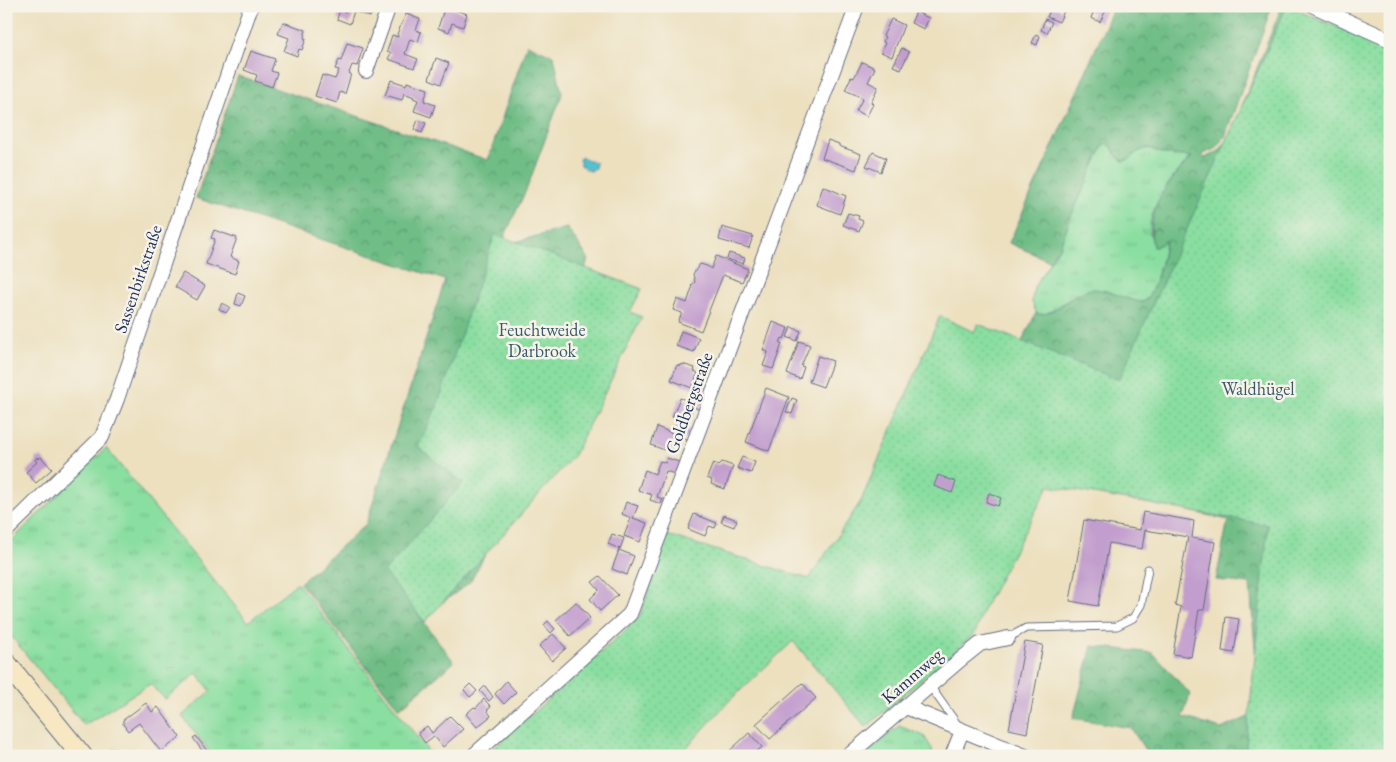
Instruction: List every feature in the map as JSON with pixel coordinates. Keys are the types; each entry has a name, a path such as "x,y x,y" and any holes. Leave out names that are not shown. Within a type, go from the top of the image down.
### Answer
{"street":[{"name":"Sassenbirkstraße","path":"6,531 102,437 124,380 251,6"},
{"path":"366,71 389,6"},
{"name":"Goldbergstraße","path":"473,756 630,614 857,6"},
{"path":"1314,6 1390,40"},
{"name":"Kammweg","path":"848,756 980,644 1008,638"},
{"path":"6,663 82,756"},
{"path":"906,707 1025,756"},
{"path":"952,756 962,731"}],"lane":[{"path":"1008,638 1026,628 1117,626 1133,618 1141,606 1148,569"},
{"path":"930,686 962,731"}],"green space":[{"name":"Waldhügel","path":"1114,6 1272,6 1225,136 1217,148 1201,155 1205,158 1219,151 1229,138 1282,6 1390,52 1390,756 1149,756 1131,728 1073,718 1092,646 1153,653 1190,694 1183,717 1221,729 1260,712 1250,584 1216,580 1228,520 1087,487 1017,352 1036,313 1047,313 1054,310 1081,292 1093,289 1107,291 1143,302 1148,297 1158,273 1166,240 1153,247 1151,233 1155,209 1174,177 1192,157 1165,154 1148,148 1137,152 1130,159 1123,161 1115,154 1112,146 1106,144 1103,146 1071,216 1060,246 1050,261 1009,243"},
{"name":"Waldhügel","path":"1287,6 1390,49 1390,756 1245,756 1268,525 1049,486 983,610 975,634 866,727 793,641 727,703 679,756 485,756 639,618 667,535 809,579 861,501 940,316 974,332 978,324 1119,380"},
{"path":"527,44 554,56 562,94 527,188 500,246 567,228 588,258 582,282 490,501 490,546 470,582 434,609 417,613 454,662 399,709 300,583 366,524 445,280 196,198 238,76 488,160"},
{"path":"1106,144 1112,146 1115,154 1123,161 1130,159 1137,152 1148,148 1165,154 1192,156 1164,191 1153,212 1151,238 1156,247 1166,239 1161,263 1152,290 1143,302 1132,301 1104,290 1075,295 1049,313 1038,315 1032,302 1034,287 1060,246 1071,216 1103,146"},
{"name":"Feuchtweide Darbrook","path":"495,234 642,289 630,312 642,317 574,455 425,622 384,572 463,483 418,447 437,406"},
{"path":"106,448 248,622 297,583 432,756 213,756 182,716 211,691 197,673 165,699 150,684 84,725 6,630 6,546"},
{"path":"899,726 924,736 932,749 933,756 863,756"}],"water":[{"path":"582,157 596,163 595,168 591,171 584,168 579,159"}],"building":[{"path":"347,6 374,6 370,17 354,11 350,24 337,19 340,10 345,12"},
{"path":"445,6 467,14 463,27 452,23 449,32 438,28"},
{"path":"913,6 921,6 918,12 912,9"},
{"path":"1052,6 1064,11 1059,22 1047,17"},
{"path":"1089,6 1111,6 1109,10 1107,8 1100,22 1091,18 1093,13 1087,10"},
{"path":"916,12 929,18 924,29 911,23"},
{"path":"406,14 420,19 416,30 421,32 418,42 410,39 405,54 418,59 414,68 388,59 391,53 387,51 392,35 398,37 397,34"},
{"path":"891,19 904,25 892,57 881,52 885,43 883,42 885,37 883,36"},
{"path":"1045,19 1052,22 1047,33 1041,30"},
{"path":"283,22 306,30 304,38 306,39 302,50 299,49 297,56 284,51 289,38 278,34"},
{"path":"1036,34 1040,36 1037,45 1032,43"},
{"path":"347,43 363,48 357,66 352,65 345,94 340,92 337,103 315,96 322,75 335,79 339,70 335,69 339,60 341,61"},
{"path":"902,48 909,52 901,69 893,66"},
{"path":"251,51 275,59 271,71 277,73 272,87 255,81 257,75 244,70"},
{"path":"436,58 449,63 441,84 429,79"},
{"path":"862,62 875,68 868,82 878,87 867,116 856,111 863,98 845,90 851,77 854,78"},
{"path":"391,80 406,85 407,82 428,89 424,101 435,105 431,117 414,111 418,100 414,97 404,93 402,100 385,95"},
{"path":"418,120 426,123 422,133 414,130"},
{"path":"828,140 861,154 856,170 822,158"},
{"path":"873,152 886,158 881,172 866,166"},
{"path":"823,186 846,196 840,214 817,205"},
{"path":"848,213 859,216 858,219 863,221 859,231 843,225"},
{"path":"722,227 753,236 749,248 719,240"},
{"path":"214,230 237,238 230,257 239,261 235,274 206,264 215,239 211,238"},
{"path":"729,253 745,258 743,264 727,259"},
{"path":"716,256 748,269 742,282 723,275 701,331 678,322 682,313 673,310 677,299 687,303 691,286 695,282 693,274 700,264 711,269"},
{"path":"183,273 205,286 197,300 175,287"},
{"path":"238,293 245,296 241,306 235,304"},
{"path":"222,303 230,307 226,313 219,309"},
{"path":"773,322 788,328 784,339 782,338 780,343 782,344 773,369 763,366 768,352 763,350"},
{"path":"791,327 801,331 797,341 787,337"},
{"path":"681,331 699,338 694,352 676,346"},
{"path":"799,341 810,345 801,366 804,367 800,379 787,374"},
{"path":"818,356 833,361 823,387 809,382"},
{"path":"682,364 695,368 694,371 698,373 692,388 671,380 677,365 681,366"},
{"path":"699,383 710,387 706,397 695,394"},
{"path":"766,388 789,397 769,451 746,442"},
{"path":"699,397 705,399 701,410 693,407 687,423 672,417 680,398 695,403"},
{"path":"792,398 797,400 792,414 786,412"},
{"path":"677,425 693,431 690,440 680,437 681,434 675,431"},
{"path":"657,427 677,435 670,452 651,445"},
{"path":"37,457 39,459 41,457 52,469 36,483 26,472 37,462 35,460"},
{"path":"742,457 755,462 751,473 737,468"},
{"path":"667,458 682,463 677,475 666,471 657,497 663,499 661,504 650,500 652,495 638,490 645,470 655,474 660,461 666,463"},
{"path":"722,462 733,466 725,489 711,484 712,480 707,478 713,463 719,465"},
{"path":"938,475 956,482 952,493 934,486"},
{"path":"989,493 1001,498 998,506 986,502"},
{"path":"626,502 638,506 633,518 647,523 640,542 624,536 631,518 622,514"},
{"path":"1143,512 1194,521 1192,538 1215,542 1204,610 1199,610 1191,657 1173,654 1181,607 1175,605 1188,537 1145,530 1142,549 1109,543 1098,606 1070,601 1084,520 1140,530"},
{"path":"694,514 717,523 715,528 709,526 705,536 688,529"},
{"path":"724,515 737,520 734,527 721,522"},
{"path":"612,534 624,538 620,549 608,544"},
{"path":"619,550 634,556 627,575 612,569"},
{"path":"600,576 618,595 600,611 590,599 599,590 592,582"},
{"path":"576,602 590,618 570,636 556,620"},
{"path":"1226,617 1239,619 1234,653 1222,651"},
{"path":"548,621 555,629 551,633 544,625"},
{"path":"553,634 566,648 552,661 539,646"},
{"path":"1025,642 1043,645 1027,733 1009,729"},
{"path":"506,681 516,692 504,704 495,694"},
{"path":"802,683 816,698 770,739 756,724"},
{"path":"470,684 477,691 470,697 464,690"},
{"path":"485,686 493,697 489,701 480,691"},
{"path":"484,699 491,707 487,710 491,716 477,727 466,714 474,707 476,708"},
{"path":"146,703 152,712 158,707 180,737 161,752 139,723 128,731 123,724 123,720"},
{"path":"450,716 463,729 443,747 434,736 425,743 418,733 427,726 432,733"},
{"path":"749,733 762,747 752,756 724,756"},
{"path":"196,736 211,756 206,756 193,738"},
{"path":"114,748 125,754 124,756 110,756"}]}
